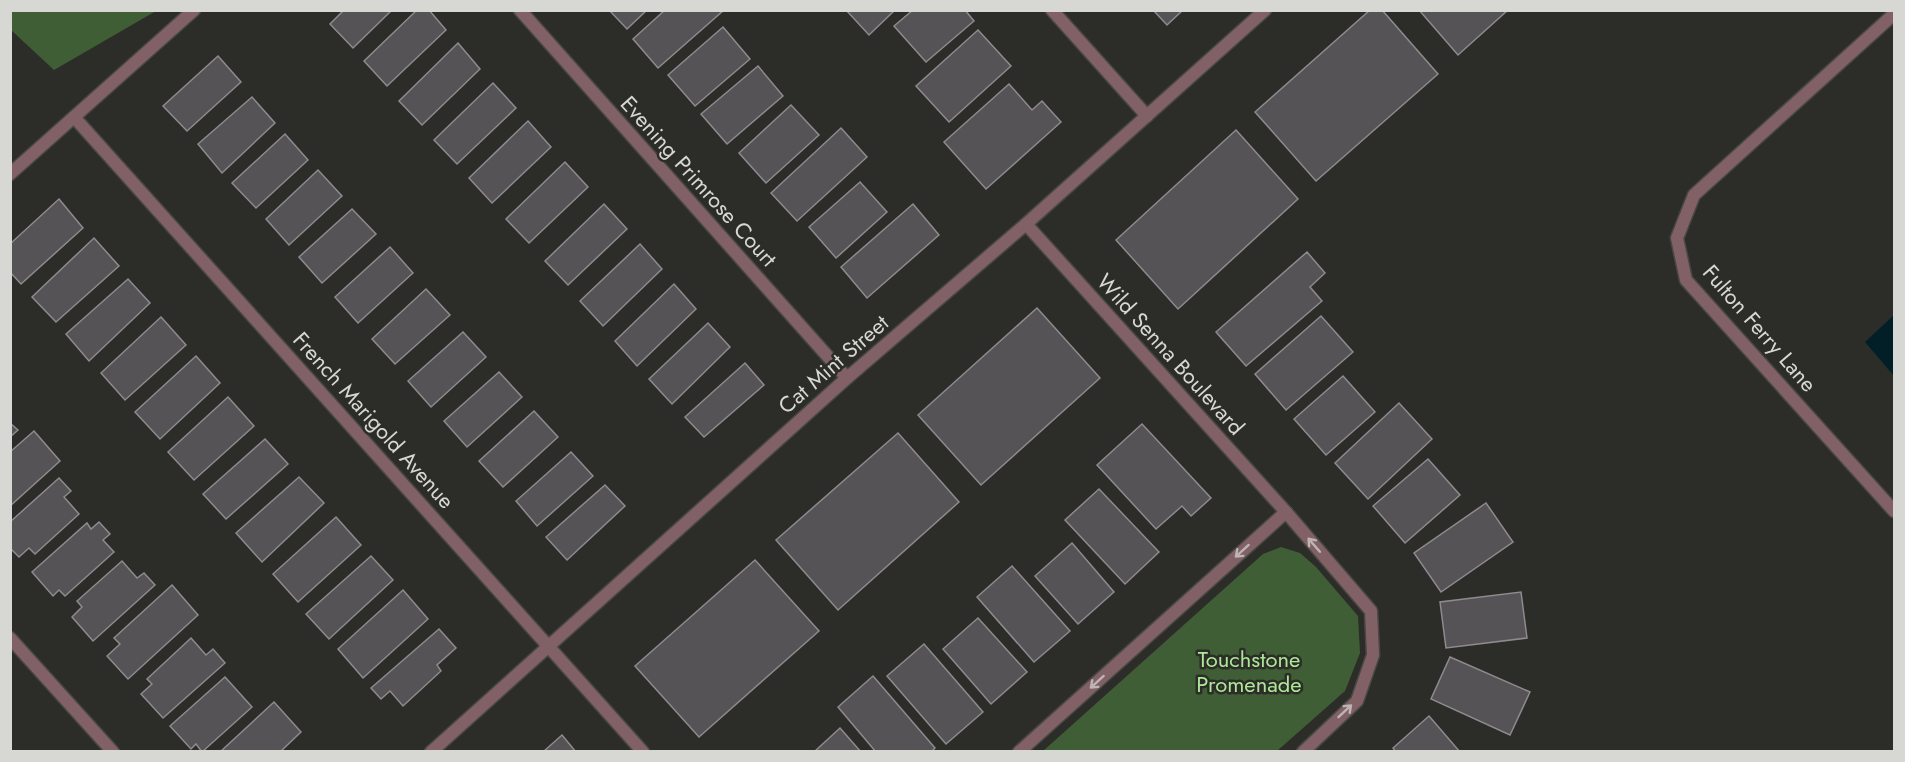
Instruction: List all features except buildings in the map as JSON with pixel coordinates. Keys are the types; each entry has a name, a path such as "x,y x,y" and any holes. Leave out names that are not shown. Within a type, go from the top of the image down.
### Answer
{"street":[{"path":"10,174 194,10"},
{"name":"Evening Primrose Court","path":"520,10 847,378"},
{"path":"1052,10 1147,116"},
{"name":"Cat Mint Street","path":"431,752 847,378 1026,224 1265,10"},
{"name":"Fulton Ferry Lane","path":"1894,14 1694,195 1677,238 1686,280 1894,511"},
{"name":"French Marigold Avenue","path":"74,117 643,752"},
{"name":"Wild Senna Boulevard","path":"1026,224 1286,512 1371,611 1373,655 1357,700 1303,752"},
{"path":"1019,752 1286,512"},
{"path":"10,638 113,752"}],"green space":[{"path":"10,11 156,11 54,70 11,30"},
{"name":"Touchstone Promenade","path":"1281,547 1300,553 1316,567 1358,616 1360,653 1345,691 1277,751 1043,751 1263,554"}],"water":[{"path":"1894,315 1894,376 1865,342"}]}
